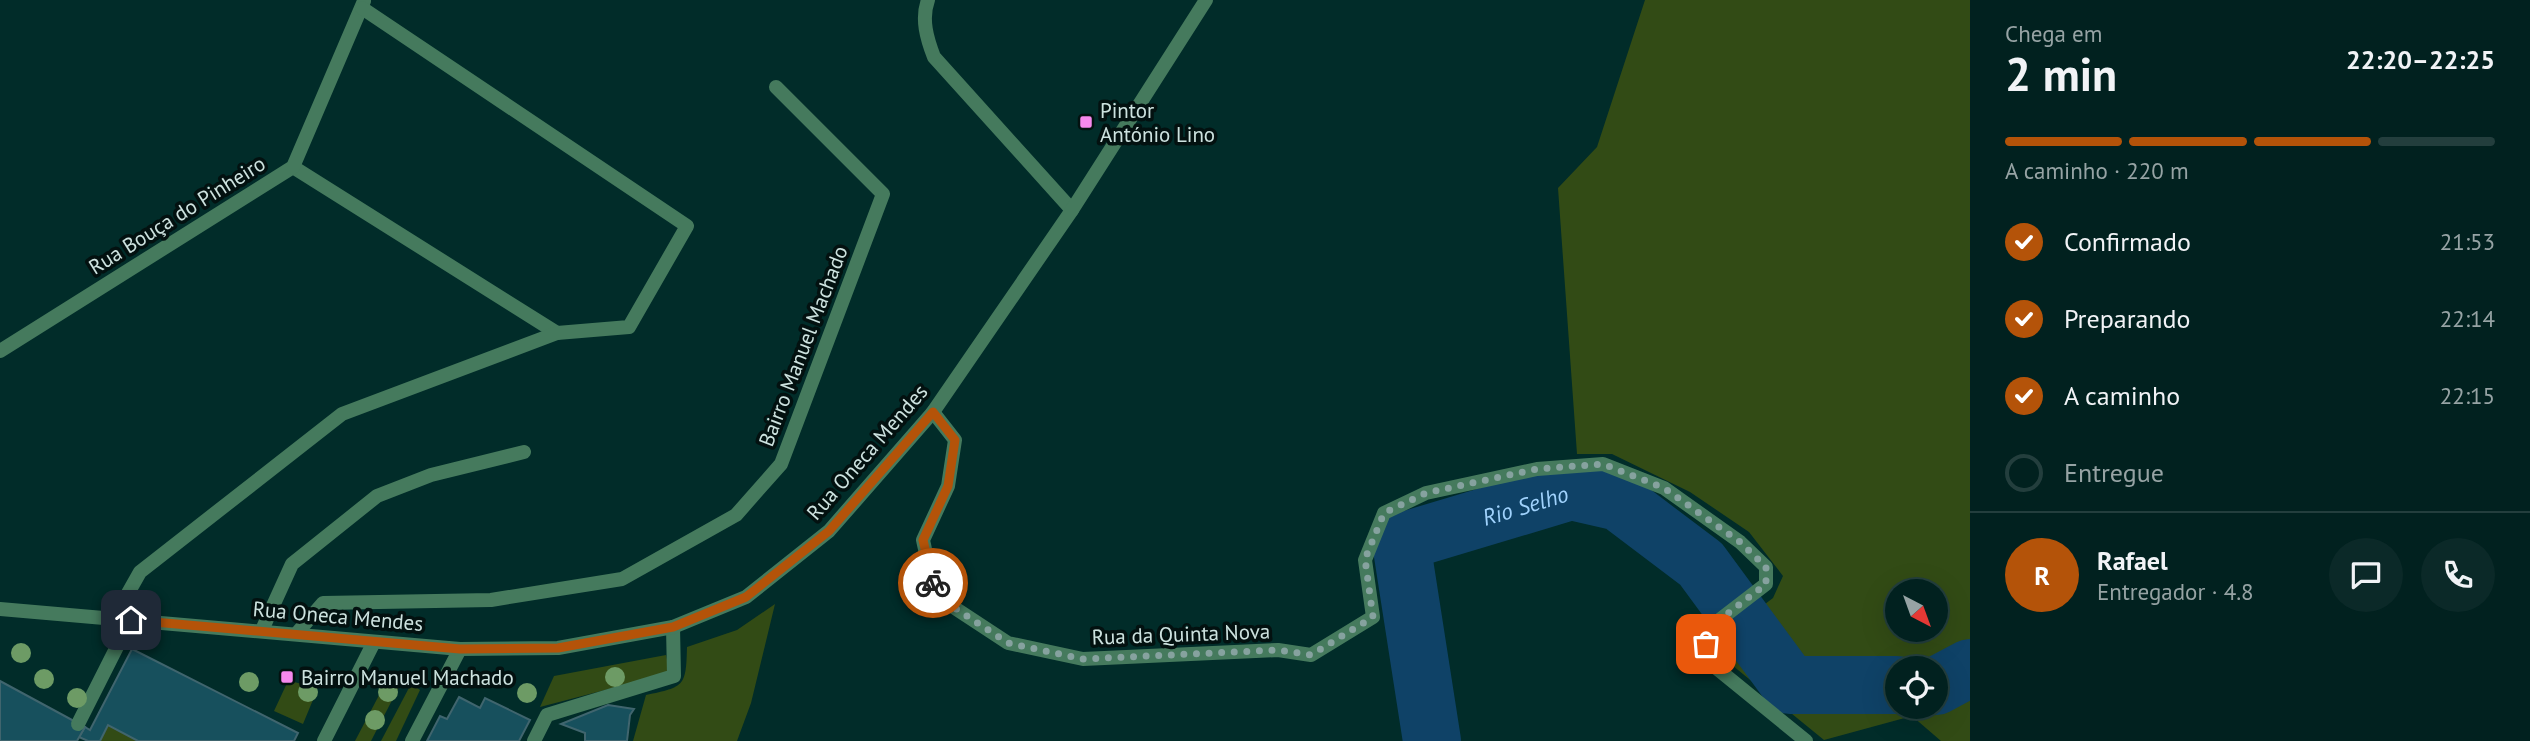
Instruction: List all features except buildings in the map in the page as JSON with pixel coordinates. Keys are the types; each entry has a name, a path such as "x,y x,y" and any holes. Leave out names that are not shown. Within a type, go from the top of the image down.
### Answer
{"street":[{"path":"928,0 925,7 926,36 934,57 1072,210"},
{"name":"Rua Oneca Mendes","path":"0,609 460,649 558,648 673,627 746,597 829,531 933,412 1072,210 1206,0"},
{"path":"114,618 140,572 342,414 558,333 629,327 687,226 363,4"},
{"name":"Rua Bouça do Pinheiro","path":"0,351 293,167 363,4"},
{"name":"Bairro Manuel Machado","path":"297,633 323,603 491,600 622,579 736,515 763,485 781,464 883,194 776,87"},
{"path":"293,167 558,333"},
{"name":"Rua da Quinta Nova","path":"933,412 955,440 948,486 923,540 935,595 1008,643 1083,659 1278,650 1311,655 1373,617 1365,559 1384,513 1426,493 1537,469 1603,464 1664,488 1740,542 1766,567 1766,584 1718,621 1706,644 1714,666 1806,741"},
{"path":"262,630 292,564 377,496 431,475 524,452"},
{"path":"78,724 131,620"},
{"path":"534,741 547,715 674,676 673,627"},
{"path":"324,741 374,642"},
{"path":"412,741 460,649"}],"green space":[{"path":"1645,0 1970,0 1970,741 1941,741 1915,719 1948,719 1948,656 1885,656 1885,719 1901,719 1824,740 1727,661 1724,635 1773,598 1783,576 1749,532 1690,492 1612,454 1577,454 1558,188 1597,147"},
{"path":"775,604 751,703 737,741 633,741 646,695 669,690 681,683 686,670 687,647 737,630"},
{"path":"666,655 670,673 540,707 554,676"},
{"path":"387,680 402,681 371,741 355,741"},
{"path":"288,681 307,686 315,695 303,724 274,711"},
{"path":"411,684 420,690 396,741 381,741"},
{"path":"108,725 138,741 100,741"}],"waterway":[{"name":"Rio Selho","path":"1432,741 1401,542 1571,491 1619,502 1701,564 1790,685 1885,685"},
{"name":"Rio Selho","path":"1948,680 1970,668"}],"way so far":[{"path":"933,583 935,595 1008,643 1083,659 1278,650 1311,655 1373,617 1365,559 1384,513 1426,493 1537,469 1603,464 1664,488 1740,542 1766,567 1766,584 1718,621 1706,644"}],"place":[{"name":"Pintor António Lino","path":"1086,122"},
{"name":"Bairro Manuel Machado","path":"287,677"}],"route":[{"path":"131,620 460,649 558,648 673,627 746,597 829,531 933,412 955,440 948,486 923,540 933,583"}]}
